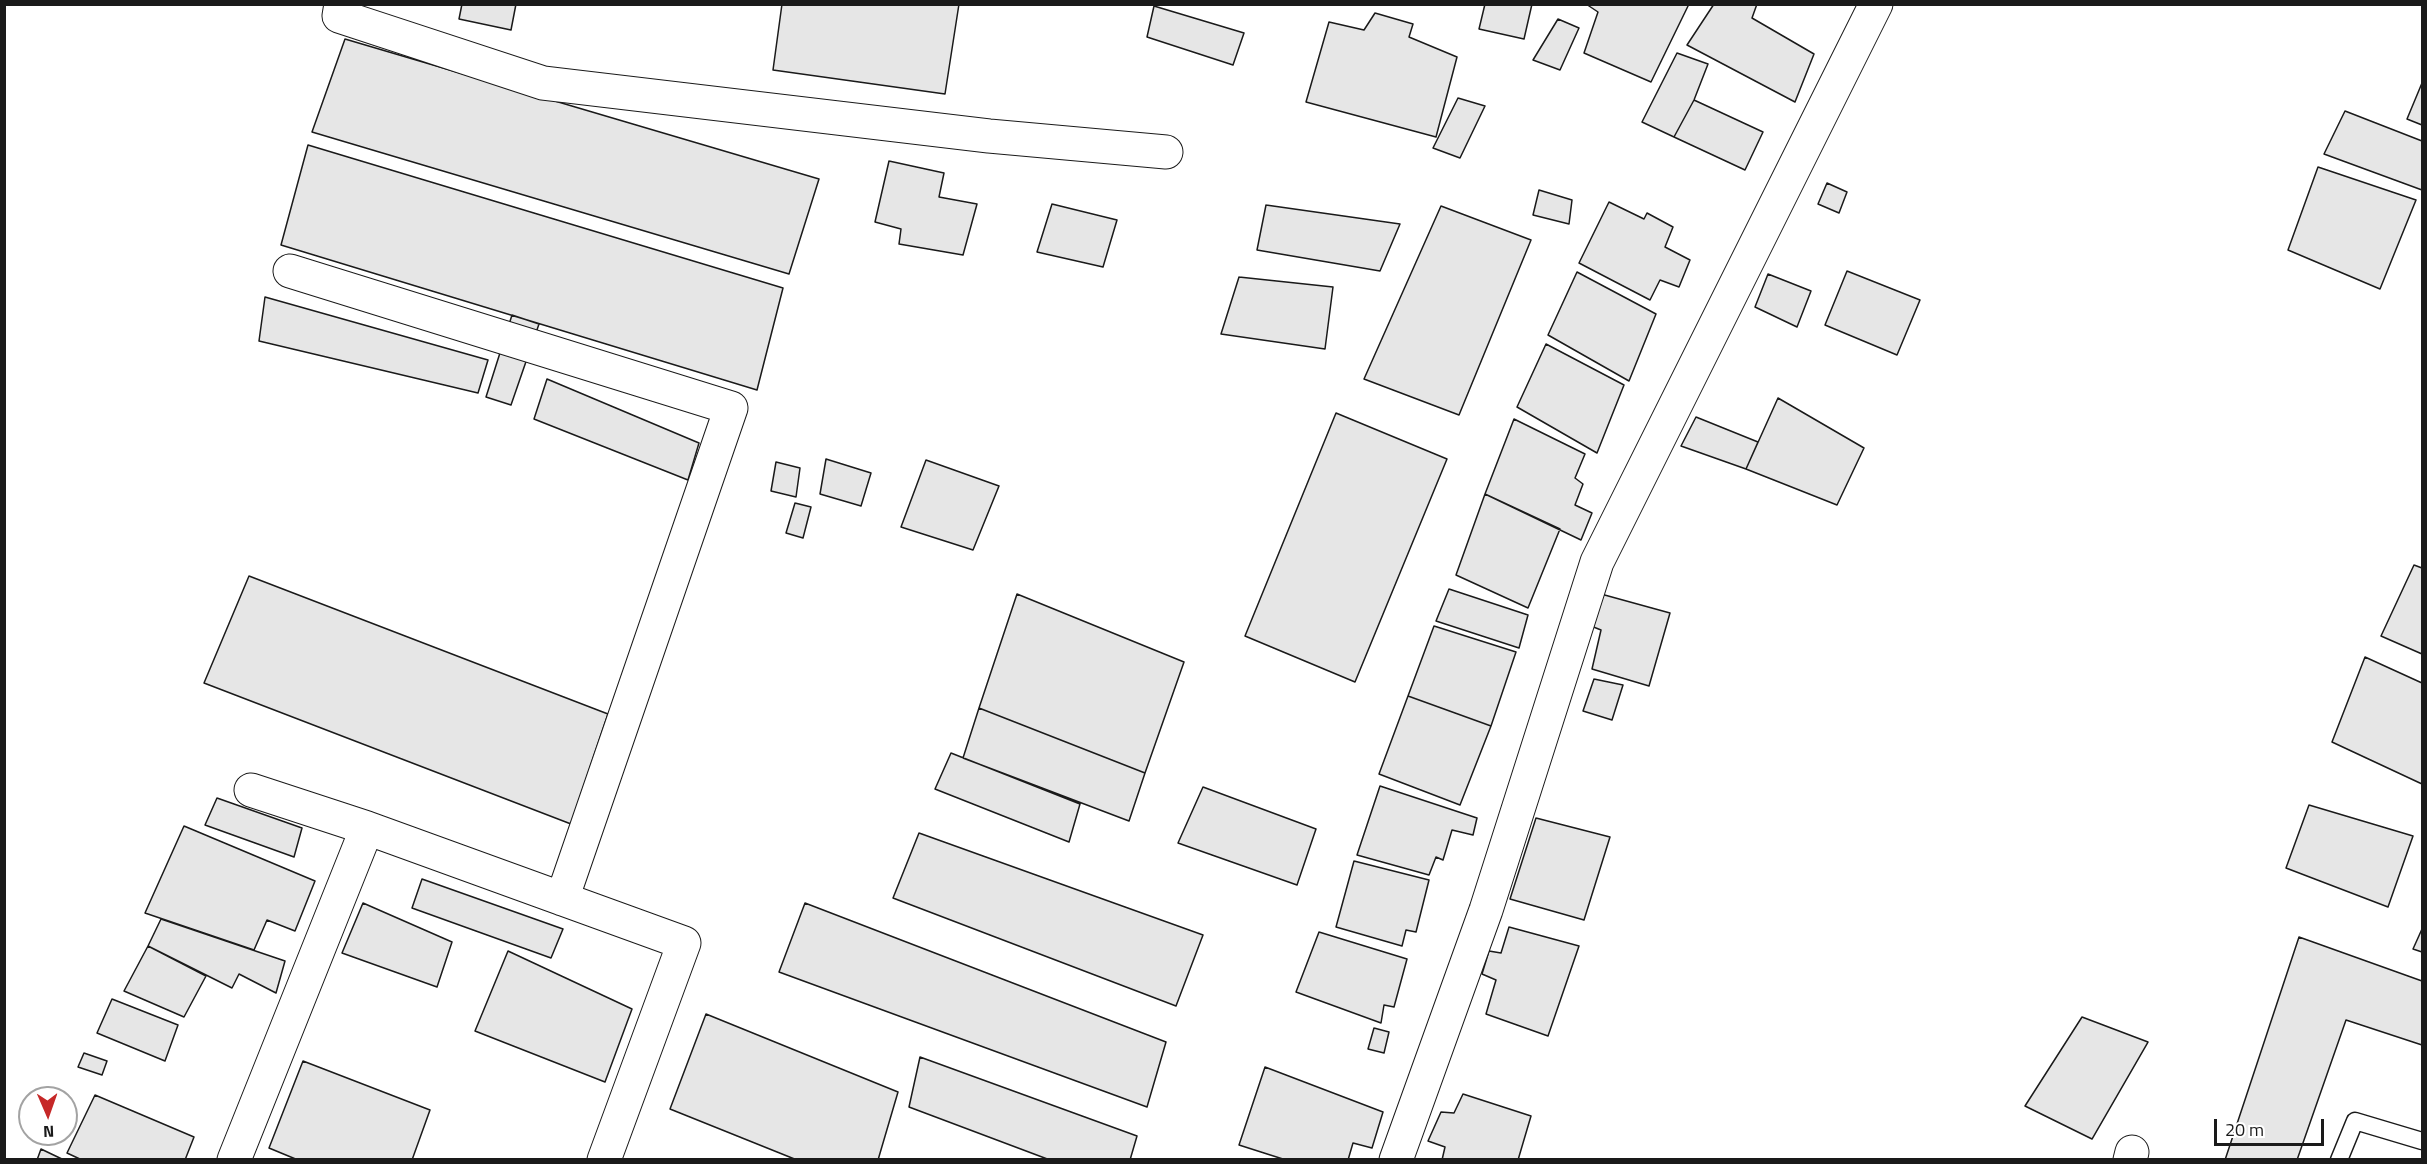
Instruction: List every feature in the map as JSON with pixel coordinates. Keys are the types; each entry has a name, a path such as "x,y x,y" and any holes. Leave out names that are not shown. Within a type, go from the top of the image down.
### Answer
{"street":[{"path":"341,4 339,16 543,83 989,136 1166,152"},
{"path":"1396,1160 1486,910 1597,562 1876,4"},
{"path":"290,271 731,408 562,899"},
{"path":"251,790 367,828 684,943 604,1160"},
{"path":"234,1160 367,828"}],"lane":[{"path":"2339,1160 2355,1121 2422,1141"}],"building":[{"path":"462,4 516,4 511,30 459,19"},
{"path":"782,4 959,4 945,94 773,70"},
{"path":"1485,4 1532,4 1524,39 1479,29"},
{"path":"1586,4 1689,4 1651,82 1584,53 1598,12"},
{"path":"1714,4 1757,4 1752,18 1814,54 1795,102 1687,45"},
{"path":"1154,6 1244,33 1233,65 1147,37"},
{"path":"1375,13 1413,24 1409,37 1457,57 1436,137 1306,102 1329,22 1364,30"},
{"path":"1558,19 1579,28 1560,70 1533,60"},
{"path":"345,39 819,179 789,274 312,132"},
{"path":"1677,53 1708,64 1694,100 1674,137 1642,122"},
{"path":"2422,83 2422,125 2407,119"},
{"path":"1458,98 1485,106 1460,158 1433,148"},
{"path":"1694,100 1763,132 1745,170 1674,137"},
{"path":"2345,111 2422,141 2422,190 2324,154"},
{"path":"308,145 783,288 757,390 281,245"},
{"path":"889,161 944,173 939,197 977,204 963,255 899,244 901,229 875,222"},
{"path":"2318,167 2416,200 2380,289 2288,250"},
{"path":"1827,183 1847,192 1839,213 1818,204"},
{"path":"1539,190 1572,200 1569,224 1533,215"},
{"path":"1609,202 1644,219 1647,213 1673,227 1665,247 1690,260 1679,287 1660,280 1650,300 1579,263"},
{"path":"1052,204 1117,220 1103,267 1037,252"},
{"path":"1266,205 1400,224 1380,271 1257,250"},
{"path":"1441,206 1531,240 1459,415 1364,379"},
{"path":"1847,271 1920,300 1897,355 1825,325"},
{"path":"1577,272 1656,314 1629,381 1548,335"},
{"path":"1768,274 1811,291 1797,327 1755,307"},
{"path":"1239,277 1333,287 1325,349 1221,334"},
{"path":"265,297 488,360 478,393 259,341"},
{"path":"512,315 539,324 511,405 486,397"},
{"path":"1546,344 1624,385 1597,453 1517,407"},
{"path":"547,379 699,443 688,480 534,419"},
{"path":"1778,398 1864,448 1837,505 1746,469"},
{"path":"1336,413 1447,459 1355,682 1245,636"},
{"path":"1696,417 1758,442 1746,469 1681,446"},
{"path":"1514,419 1585,454 1575,478 1583,484 1575,505 1592,513 1581,540 1485,494"},
{"path":"826,459 871,473 861,506 820,494"},
{"path":"926,460 999,486 973,550 901,527"},
{"path":"776,462 800,468 796,497 771,491"},
{"path":"1485,494 1560,529 1528,608 1456,575"},
{"path":"795,503 811,507 803,538 786,533"},
{"path":"2414,565 2422,568 2422,654 2381,636"},
{"path":"249,576 608,714 571,824 204,683"},
{"path":"1449,589 1528,615 1519,648 1436,621"},
{"path":"1017,594 1184,662 1145,773 979,708"},
{"path":"1601,594 1670,613 1649,686 1592,669 1601,630 1591,626"},
{"path":"1434,626 1516,652 1491,726 1408,696"},
{"path":"2365,657 2422,683 2422,784 2332,742"},
{"path":"1594,679 1623,685 1612,720 1583,711"},
{"path":"1408,696 1491,726 1460,805 1379,774"},
{"path":"979,708 1145,773 1129,821 963,758"},
{"path":"951,753 1080,804 1069,842 935,789"},
{"path":"1380,786 1477,818 1473,835 1452,830 1443,860 1436,857 1429,875 1357,855"},
{"path":"1203,787 1316,829 1297,885 1178,843"},
{"path":"217,798 302,828 294,857 205,825"},
{"path":"2309,805 2413,836 2388,907 2286,868"},
{"path":"1536,818 1610,837 1584,920 1510,899"},
{"path":"184,826 315,881 295,931 267,920 254,950 145,913"},
{"path":"919,833 1203,935 1176,1006 893,898"},
{"path":"1354,861 1429,880 1416,932 1406,930 1402,946 1336,927"},
{"path":"422,879 563,929 551,958 412,908"},
{"path":"363,903 452,942 437,987 342,953"},
{"path":"805,903 1166,1042 1147,1107 779,972"},
{"path":"161,919 285,961 276,993 239,974 232,988 148,946"},
{"path":"1509,927 1579,946 1548,1036 1486,1014 1496,980 1482,974 1489,951 1501,953"},
{"path":"2422,929 2422,952 2413,949"},
{"path":"1319,932 1407,959 1394,1007 1384,1005 1381,1023 1296,992"},
{"path":"2299,937 2422,981 2422,1045 2346,1020 2297,1160 2225,1160"},
{"path":"148,946 206,976 184,1017 124,991"},
{"path":"508,951 632,1009 605,1082 475,1031"},
{"path":"112,999 178,1025 165,1061 97,1033"},
{"path":"706,1014 898,1092 878,1160 797,1160 670,1109"},
{"path":"2082,1017 2148,1042 2092,1139 2025,1106"},
{"path":"1374,1028 1389,1032 1384,1053 1368,1049"},
{"path":"84,1053 107,1061 102,1075 78,1067"},
{"path":"920,1057 1137,1136 1130,1160 1050,1160 909,1107"},
{"path":"303,1061 430,1110 412,1160 298,1160 269,1148"},
{"path":"1265,1067 1383,1112 1372,1148 1353,1143 1348,1160 1286,1160 1239,1145"},
{"path":"1463,1094 1531,1116 1518,1160 1442,1160 1445,1147 1428,1141 1441,1112 1454,1113"},
{"path":"95,1095 194,1137 185,1160 82,1160 67,1153 70,1146 78,1146 78,1130"},
{"path":"41,1149 64,1160 37,1160"}]}
